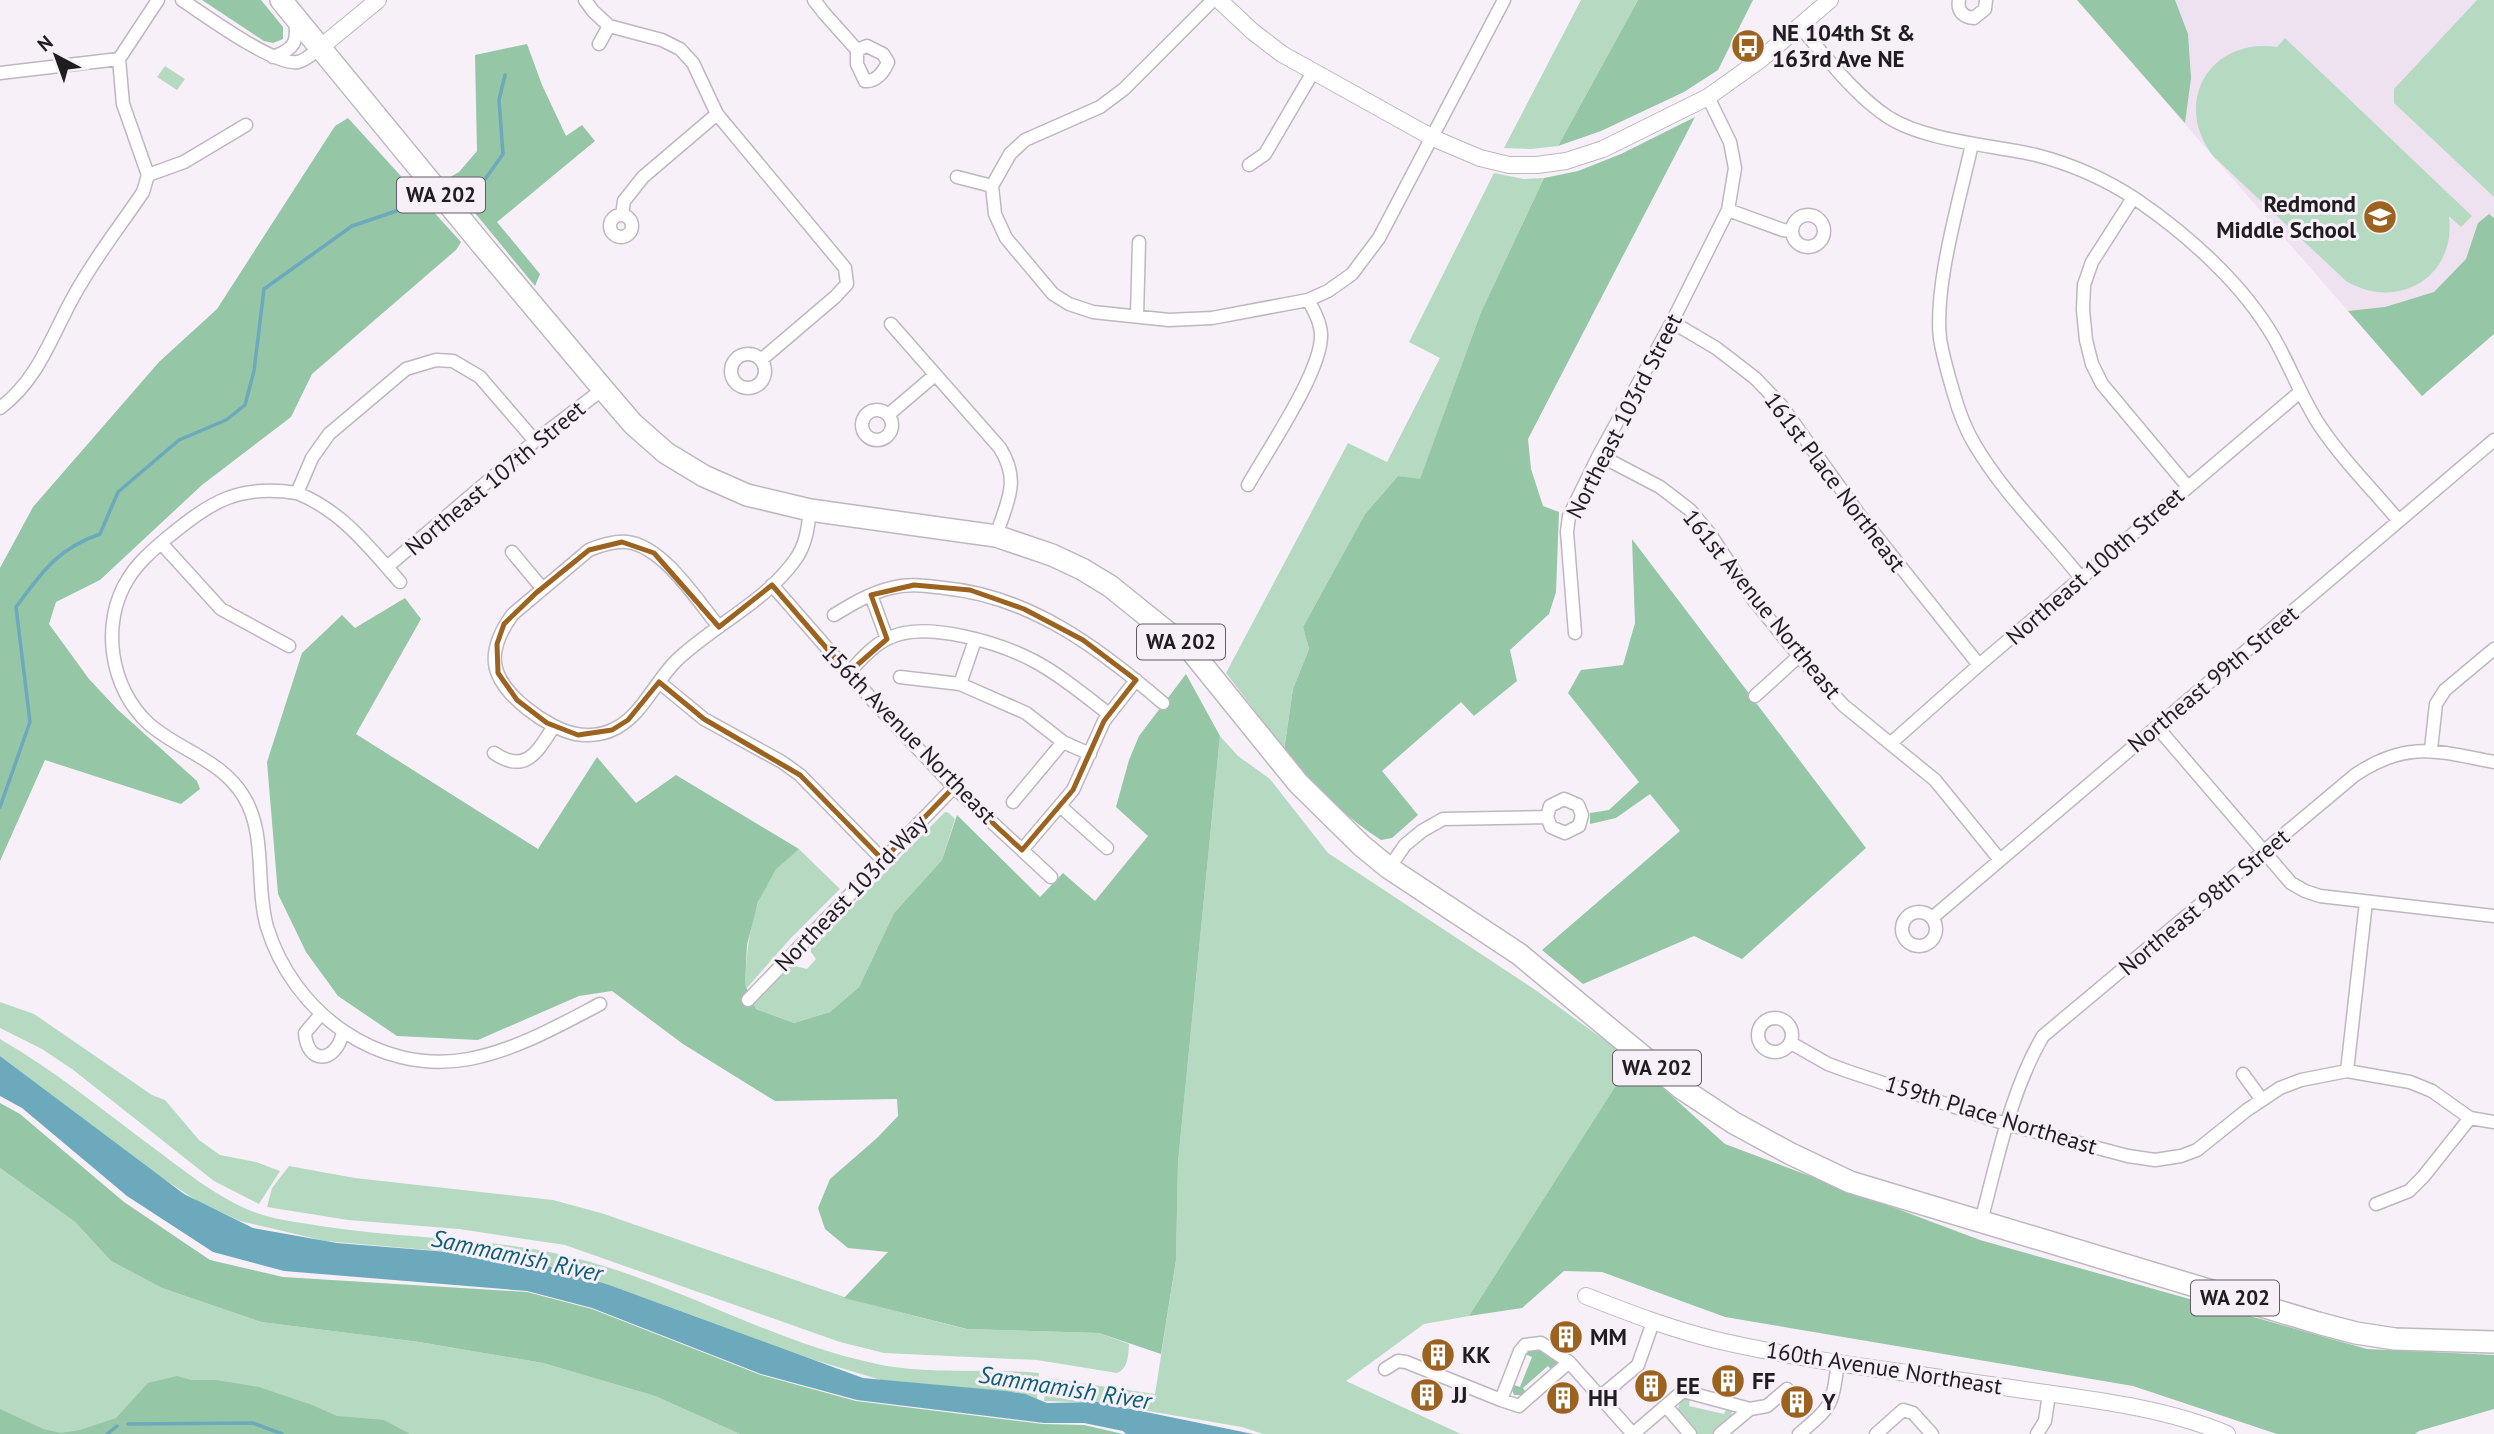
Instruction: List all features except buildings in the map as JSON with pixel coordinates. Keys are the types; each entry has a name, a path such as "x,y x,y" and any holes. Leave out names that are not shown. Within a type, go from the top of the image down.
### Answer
{"main road":[{"name":"WA 202","path":"288,8 603,389 633,424 666,453 704,476 747,495 810,510 996,536 1052,555 1110,586 1182,643 1223,687 1320,806 1362,846 1389,868 1519,954 1681,1088 1734,1123 1850,1182 2356,1333 2395,1339 2494,1342"}],"street":[{"path":"0,408 27,384 81,282 143,192 148,175 123,103 119,60 158,0"},
{"path":"183,0 272,57 297,62 305,60 378,0"},
{"path":"585,0 609,26 662,40 680,49 693,63 717,114 847,273 847,284 835,297 761,359"},
{"path":"814,0 857,50"},
{"path":"1213,0 1116,95 1100,107 1026,140 1010,154 992,186 995,214 1006,238 1053,294 1069,304 1093,312 1169,320 1212,318 1308,300 1328,291 1352,274 1379,238 1503,0"},
{"path":"1219,0 1252,31 1312,72 1433,138 1480,158 1509,165 1566,161 1603,149 1708,97 1743,73 1829,0"},
{"path":"1956,1 1964,15 1974,18 1985,9 1986,0"},
{"path":"272,57 286,52 294,45 297,36 288,8"},
{"path":"599,44 609,26"},
{"path":"1799,26 1853,86 1889,118 1972,144 2037,156 2086,173 2160,216 2212,261 2240,292 2273,336 2300,392 2335,446 2399,521"},
{"path":"0,73 119,60"},
{"path":"1250,165 1265,154 1312,72"},
{"name":"Northeast 103rd Street","path":"1575,633 1567,532 1569,516 1728,210 1735,168 1730,142 1708,97"},
{"path":"622,215 624,201 643,177 717,114"},
{"path":"148,175 184,162 246,125"},
{"path":"1972,144 1945,270 1941,303 1940,338 1948,373 1956,402 1973,443 1995,476 2081,578"},
{"path":"957,177 992,186"},
{"path":"2133,198 2092,262 2084,285 2082,310 2086,340 2092,364 2102,383 2188,487"},
{"path":"1728,210 1791,231"},
{"path":"1137,316 1139,242"},
{"path":"1248,485 1312,373 1320,350 1321,332 1308,300"},
{"name":"161st Place Northeast","path":"1672,321 1716,348 1755,378 1781,405 1861,517 1979,665"},
{"path":"891,324 1000,448 1012,473 1011,488 996,536"},
{"path":"297,493 312,458 330,434 407,369 419,364 443,360 467,368 480,377 535,441"},
{"path":"888,415 935,375"},
{"name":"Northeast 107th Street","path":"387,567 535,441 603,389"},
{"name":"Northeast 100th Street","path":"1891,744 1979,665 2300,392"},
{"name":"Northeast 99th Street","path":"1932,918 2494,440"},
{"name":"161st Avenue Northeast","path":"1599,455 1660,487 1690,510 1710,534 1753,599 1799,656 1843,705 1935,780 2000,860"},
{"path":"400,582 351,526 330,509 297,493 272,489 243,492 220,500 197,513 138,564 116,604 112,632 116,669 141,716 164,735 224,773 245,798 253,815 262,895 272,942 280,961 321,1014 342,1032 383,1051 420,1060 468,1059 519,1045 600,1004"},
{"path":"719,627 654,553 630,542 603,544 589,550 520,606 504,624 497,644 495,663 505,686 517,700 554,726 578,735 595,735 612,730 628,720 678,660 772,585 787,570 804,545 810,510"},
{"path":"161,543 221,609 289,646"},
{"path":"512,552 542,588"},
{"name":"156th Avenue Northeast","path":"772,585 848,673 954,786 1051,877"},
{"path":"834,615 871,594 893,587 914,585 970,590 1054,622 1083,640 1163,703"},
{"path":"871,594 887,639"},
{"path":"848,673 887,639 922,631 975,640 1034,662 1109,714"},
{"path":"960,684 975,640"},
{"path":"2494,649 2445,690 2437,704 2431,749 2494,762"},
{"path":"1755,696 1799,656"},
{"path":"900,677 960,684 1026,713 1063,742 1090,754"},
{"path":"1022,850 1073,790 1109,714 1136,680"},
{"path":"659,682 704,719 762,750 799,774 883,860"},
{"path":"494,753 506,762 524,761 538,751 554,726"},
{"path":"2157,727 2291,883 2305,891 2320,896 2494,916"},
{"path":"1013,802 1063,742"},
{"name":"Northeast 98th Street","path":"1981,1221 2006,1124 2043,1036 2355,775 2377,761 2400,753 2431,749"},
{"name":"Northeast 103rd Way","path":"748,1000 954,786"},
{"path":"1059,806 1107,848"},
{"path":"1389,868 1413,838 1443,819 1547,817"},
{"path":"2347,1072 2366,902"},
{"path":"321,1014 305,1033 306,1044 313,1054 333,1054 340,1044 342,1032"},
{"name":"159th Place Northeast","path":"1790,1044 1837,1068 2006,1124 2128,1156 2155,1160 2181,1156 2197,1150 2262,1100"},
{"path":"2243,1074 2262,1100 2280,1088 2301,1080 2347,1072 2410,1082 2432,1091 2470,1118 2494,1122"},
{"path":"2376,1203 2409,1191 2470,1118"},
{"name":"160th Avenue Northeast","path":"1586,1296 1653,1322 1716,1340 2173,1416 2227,1434"},
{"path":"1601,1396 1638,1365 1653,1322"},
{"path":"1501,1400 1520,1351 1525,1345 1541,1343 1569,1362 1633,1434 1684,1391 1750,1409 1767,1406 1787,1389"},
{"path":"1385,1370 1398,1361 1406,1362 1519,1406 1569,1362"},
{"path":"1799,1434 1828,1409 1833,1398 1838,1362"},
{"path":"2037,1434 2045,1421 2049,1394"},
{"path":"1666,1406 1690,1434"},
{"path":"1720,1434 1750,1409"},
{"path":"1876,1434 1903,1410 1913,1413 1932,1434"}],"highlighted area":[{"path":"622,542 654,553 719,627 772,585 848,673 887,639 871,595 914,585 970,590 1024,609 1083,640 1136,680 1104,721 1073,790 1022,850 954,787 883,860 800,775 704,719 659,682 628,720 612,730 578,735 547,723 517,700 498,673 497,644 504,624 536,593 589,550"}],"shaded area":[{"name":"Redmond Middle School","path":"2077,0 2494,0 2494,334 2422,396"}],"green space":[{"path":"202,0 261,0 283,27 283,39 273,43 264,41"},
{"path":"1581,0 1638,0 1558,146 1504,148"},
{"path":"1638,0 1753,0 1718,70 1684,92 1601,131 1558,146"},
{"path":"2077,0 2175,0 2188,34 2191,78 2185,123"},
{"path":"2477,0 2494,0 2494,197 2394,103 2394,89"},
{"path":"2285,38 2472,216 2461,227 2449,216 2449,238 2443,256 2433,272 2420,283 2403,290 2385,292 2365,290 2346,281 2214,157 2202,136 2196,116 2197,96 2204,78 2216,63 2233,52 2253,47 2277,47"},
{"path":"527,44 542,85 566,136 582,125 595,141 497,222 540,274 535,286 447,179 459,172 477,151 475,55"},
{"path":"165,66 185,79 177,90 157,77"},
{"path":"1695,117 1528,439 1531,469 1543,506 1559,512 1556,592 1549,614 1510,650 1517,681 1474,716 1461,702 1382,771 1418,815 1392,838 1381,840 1329,799 1284,750 1293,689 1309,649 1303,627 1365,514 1398,476 1420,479 1481,312 1544,178 1578,171 1621,154"},
{"path":"348,118 461,242 456,250 312,374 291,417 202,485 100,580 56,602 49,624 89,679 118,710 197,781 200,789 181,804 45,760 0,861 0,568 33,507 159,362 217,309 335,126"},
{"path":"1494,173 1524,179 1544,178 1481,312 1420,480 1398,476 1365,514 1303,627 1309,649 1293,689 1284,749 1226,673 1348,443 1387,462 1440,358 1409,342"},
{"path":"2489,214 2494,218 2494,334 2422,396 2348,311 2385,307 2434,292 2466,259 2478,223"},
{"path":"1632,539 1866,848 1742,959 1694,936 1583,984 1542,950 1680,831 1650,794 1616,818 1590,824 1590,813 1609,810 1639,782 1568,693 1581,670 1623,665 1635,623"},
{"path":"405,598 421,619 356,734 538,849 597,757 636,803 676,775 799,849 776,869 758,902 747,945 745,985 756,1009 794,1023 830,1012 859,987 894,913 942,860 957,815 1040,897 1063,873 1095,901 1148,836 1116,807 1129,760 1139,736 1186,674 1220,736 1178,1162 1176,1260 1161,1354 1099,1333 967,1329 844,1298 888,1252 848,1248 825,1229 818,1208 830,1179 898,1116 897,1099 775,1101 683,1044 612,991 579,996 478,1040 397,1036 338,996 306,952 278,894 267,762 302,653 342,615 355,628"},
{"path":"1220,736 1238,756 1270,779 1328,853 1534,989 1632,1060 1469,1316 1424,1324 1346,1381 1461,1434 1263,1434 1242,1427 1101,1403 1044,1401 1047,1378 1155,1394 1176,1260 1178,1162"},
{"path":"945,812 955,819 942,860 894,913 859,987 830,1012 794,1023 756,1009 753,1002 791,965 807,969 816,959 811,947"},
{"path":"799,849 840,889 791,938 746,989 749,940 760,897 775,870"},
{"path":"0,1002 34,1014 152,1095 165,1100 199,1140 220,1155 256,1162 280,1171 259,1204 214,1181 72,1069 42,1049 0,1028"},
{"path":"0,1039 60,1078 203,1184 254,1212 320,1226 496,1244 554,1253 636,1277 836,1354 877,1364 916,1369 1039,1373 1037,1399 1020,1393 881,1380 801,1356 623,1291 522,1258 325,1241 240,1221 199,1202 156,1174 0,1056"},
{"path":"1632,1060 1725,1144 1980,1240 2367,1349 2494,1355 2494,1409 2415,1434 2277,1434 2133,1386 1725,1317 1602,1272 1564,1271 1522,1308 1469,1316"},
{"path":"0,1103 20,1114 124,1202 210,1260 283,1277 527,1292 592,1309 761,1375 856,1401 1043,1424 1084,1425 1123,1434 740,1434 655,1396 543,1363 419,1342 261,1322 162,1288 111,1261 75,1222 0,1168"},
{"path":"289,1166 355,1178 553,1200 601,1213 853,1300 966,1329 1099,1333 1129,1344 1127,1361 1124,1368 1117,1373 1037,1360 884,1353 840,1342 565,1245 459,1229 348,1220 267,1207 272,1188"},
{"path":"0,1168 75,1222 111,1261 162,1288 261,1322 419,1342 543,1363 655,1396 740,1434 0,1434"},
{"path":"1536,1347 1557,1359 1558,1363 1553,1371 1548,1366 1523,1388 1525,1391 1522,1395 1514,1395 1511,1387 1520,1387 1532,1357 1525,1354"},
{"path":"177,1376 191,1380 216,1380 259,1387 337,1416 384,1420 410,1434 0,1434 0,1409 43,1429 61,1433 80,1430 116,1418 148,1383"},
{"path":"1685,1397 1690,1399 1689,1406 1724,1414 1727,1407 1731,1409 1732,1416 1712,1434 1694,1434 1680,1416 1679,1407"}],"water":[{"path":"0,1056 184,1194 253,1228 337,1243 522,1258 609,1285 863,1378 1006,1391 1025,1394 1047,1403 1097,1402 1253,1434 1126,1434 1123,1431 1084,1423 1044,1423 857,1400 761,1374 592,1308 527,1291 284,1271 213,1252 127,1196 22,1108 0,1096"}],"waterway":[{"path":"481,185 503,154 499,100 505,75"},
{"path":"0,807 30,722 16,607 61,554 100,534 118,492 179,440 226,420 245,405 254,371 264,289 352,226 417,204"},
{"path":"128,1424 253,1423 282,1434"},
{"path":"107,1434 117,1426"}],"place":[{"name":"NE 104th St & 163rd Ave NE","path":"1748,46"},
{"name":"Redmond Middle School","path":"2380,217"},
{"name":"MM","path":"1566,1337"},
{"name":"KK","path":"1438,1355"},
{"name":"FF","path":"1728,1381"},
{"name":"EE","path":"1651,1386"},
{"name":"JJ","path":"1427,1395"},
{"name":"HH","path":"1563,1398"},
{"name":"Y","path":"1797,1402"}],"water label":[{"name":"Sammamish River","path":"517,1256"},
{"name":"Sammamish River","path":"1065,1388"}]}
